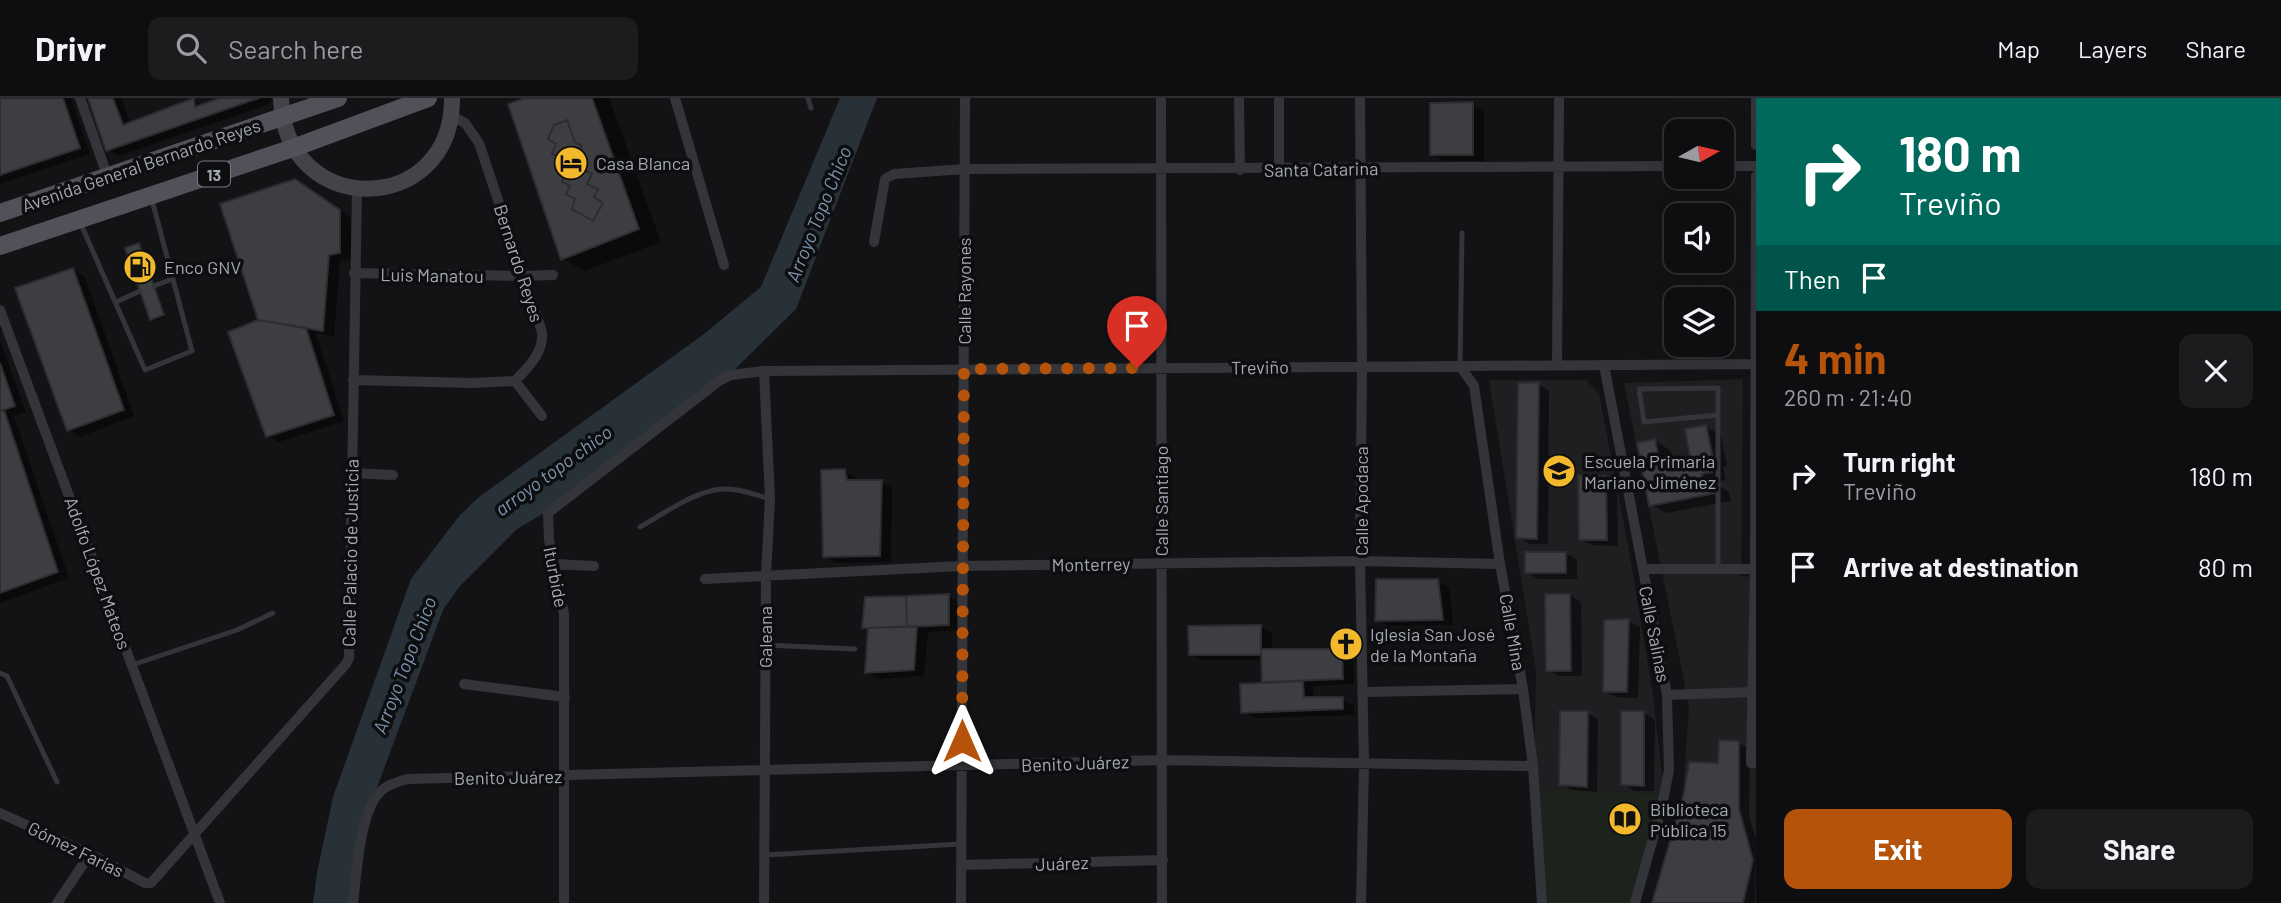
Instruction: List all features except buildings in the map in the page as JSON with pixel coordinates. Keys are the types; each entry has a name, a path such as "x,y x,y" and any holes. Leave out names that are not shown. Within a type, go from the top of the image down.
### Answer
{"main road":[{"name":"Avenida General Bernardo Reyes","path":"0,213 338,98"},
{"name":"Avenida General Bernardo Reyes","path":"0,246 293,148 428,98"}],"street":[{"path":"80,98 107,175"},
{"name":"Avenida General Bernardo Reyes","path":"281,98 281,118 293,148 310,169 332,183 357,190 396,184 408,179 429,163 444,141 452,116 452,98"},
{"path":"675,98 724,265"},
{"name":"Calle Rayones","path":"961,903 965,98"},
{"name":"Calle Santiago","path":"1161,98 1162,903"},
{"path":"1239,98 1240,170"},
{"path":"1279,98 1279,169"},
{"name":"Calle Apodaca","path":"1360,98 1360,561 1364,764 1362,903"},
{"path":"1558,365 1559,98"},
{"path":"1756,98 1756,145"},
{"name":"Bernardo Reyes","path":"452,116 465,123 479,144 542,340 538,353 514,381"},
{"name":"Santa Catarina","path":"874,242 885,179 894,174 965,169 1240,170 1664,166"},
{"path":"1734,166 1756,166"},
{"path":"1753,763 1756,176"},
{"name":"Calle Palacio de Justicia","path":"151,884 349,658 357,190"},
{"name":"Luis Manatou","path":"354,273 553,275"},
{"name":"Adolfo López Mateos","path":"0,310 220,903"},
{"name":"Treviño","path":"764,371 1755,364"},
{"name":"Calle Salinas","path":"1604,365 1667,695 1669,769 1662,806 1634,903"},
{"name":"Calle Mina","path":"1460,366 1474,386 1500,564 1523,689 1533,766 1542,903"},
{"name":"Galeana","path":"764,371 770,499 766,574 764,903"},
{"name":"Iturbide","path":"564,903 564,614 549,540 548,513 719,381 731,375 764,371"},
{"path":"354,380 471,383 514,381 542,416"},
{"path":"351,473 393,475"},
{"name":"Monterrey","path":"705,579 961,566 1360,561 1500,564"},
{"path":"555,564 594,566"},
{"path":"1643,569 1755,569"},
{"path":"464,684 565,697"},
{"path":"1362,692 1523,689"},
{"path":"1667,695 1753,692"},
{"name":"Benito Juárez","path":"353,903 363,830 369,809 374,798 383,789 407,779 1163,760 1533,766"},
{"name":"Gómez Farías","path":"0,813 151,884"},
{"path":"57,903 90,854"},
{"name":"Juárez","path":"961,865 1163,860"}],"lane":[{"path":"808,98 811,108"},
{"path":"78,219 145,370 192,351 150,195"},
{"path":"1460,366 1462,233"},
{"path":"154,286 172,279"},
{"path":"116,302 140,291"},
{"path":"1718,415 1644,422 1639,389 1718,388 1718,415 1718,569"},
{"path":"640,527 699,495 717,489 747,492 770,499"},
{"path":"132,665 237,630 273,612"},
{"path":"765,645 855,649"},
{"path":"0,673 8,676 57,782"},
{"path":"765,855 961,845"}],"shaded area":[{"path":"1743,379 1741,576 1756,577 1756,903 1653,903 1683,793 1689,706 1624,383"},
{"path":"1489,380 1586,380 1599,394 1653,695 1664,793 1534,789 1536,671"},
{"path":"1534,789 1664,793 1634,903 1542,903"}],"water":[{"path":"840,98 877,98 796,309 728,376 556,506 517,529 459,587 443,610 369,809 354,903 313,903 333,797 411,579 460,515 479,497 704,334 761,287"}],"place":[{"name":"Casa Blanca","path":"571,163"},
{"name":"Enco GNV","path":"140,267"},
{"name":"Escuela Primaria Mariano Jiménez","path":"1559,471"},
{"name":"Iglesia San José de la Montaña","path":"1346,644"},
{"name":"Biblioteca Pública 15","path":"1625,819"}],"route":[{"path":"962,741 964,369 1137,368"}],"water label":[{"name":"Arroyo Topo Chico","path":"818,214"},
{"name":"arroyo topo chico","path":"553,470"},
{"name":"Arroyo Topo Chico","path":"404,665"}]}
